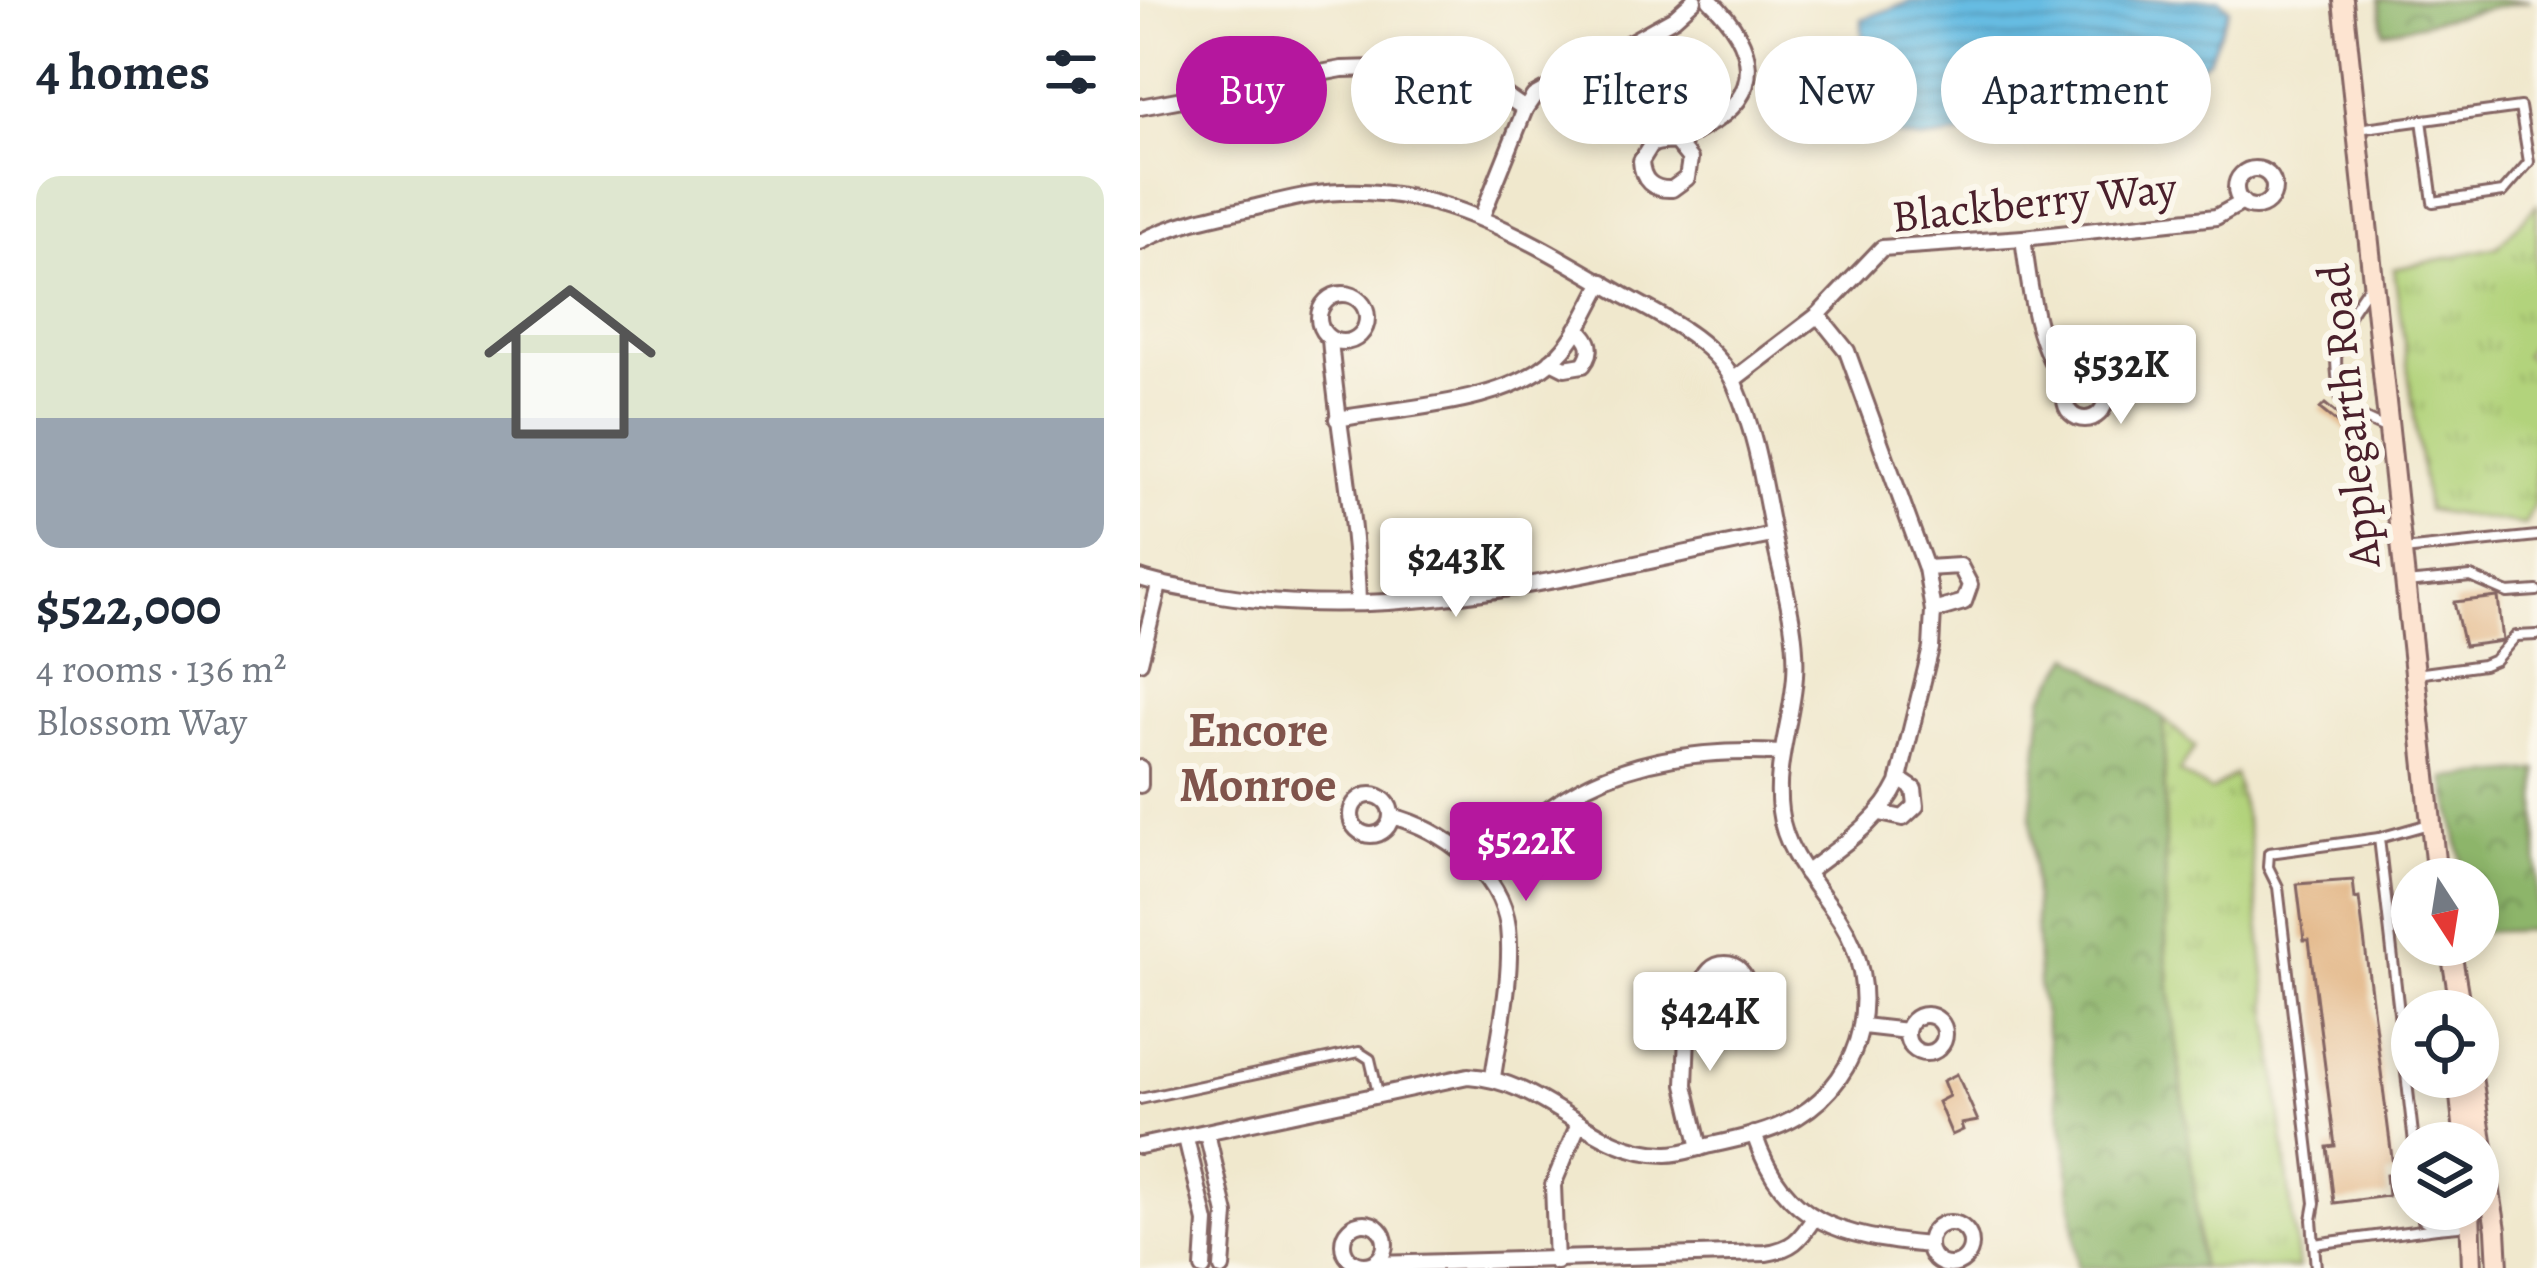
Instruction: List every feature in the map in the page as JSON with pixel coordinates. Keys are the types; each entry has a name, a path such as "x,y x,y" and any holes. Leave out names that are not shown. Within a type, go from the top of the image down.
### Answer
{"main road":[{"name":"Applegarth Road","path":"2343,0 2435,858"},
{"path":"2475,1098 2497,1230 2498,1268"},
{"path":"2471,1230 2472,1268"}],"street":[{"path":"1481,216 1525,109 1547,86 1674,18 1694,0"},
{"path":"1710,0 1740,33 1746,49 1743,92 1731,108"},
{"path":"1140,107 1342,69 1450,66 1480,78 1525,109"},
{"path":"1140,242 1181,223 1337,192 1414,198 1481,216 1682,325 1733,380 1757,447 1795,638 1795,682 1781,753 1780,813 1792,851 1855,947 1863,1026 1844,1073 1795,1118 1754,1134 1667,1154 1624,1147 1530,1091 1493,1077 1468,1076 1140,1146"},
{"name":"Blackberry Way","path":"1733,380 1818,315 1882,248 2216,218 2243,202"},
{"path":"2024,238 2032,305 2056,371 2068,387"},
{"path":"1337,418 1510,388 1562,353 1603,282"},
{"path":"1806,873 1880,813 1899,778 1930,648 1934,611 1926,568 1846,351 1818,315"},
{"path":"1551,361 1565,368 1583,365 1591,348 1577,328"},
{"path":"1330,339 1337,418 1356,532 1358,603"},
{"path":"1140,578 1256,601 1429,600 1773,535"},
{"path":"1926,568 1960,566 1970,585 1964,602 1934,611"},
{"path":"1140,662 1159,585"},
{"path":"1478,864 1568,796 1610,777 1659,760 1703,752 1781,753"},
{"path":"1140,768 1140,785"},
{"path":"1880,813 1903,818 1916,806 1914,789 1899,778"},
{"path":"1391,816 1417,823 1478,864 1508,924 1493,1077"},
{"path":"1700,1148 1685,1085 1687,1035 1708,998"},
{"path":"1863,1026 1907,1031"},
{"path":"1556,1262 1552,1185 1579,1123"},
{"path":"1207,1133 1226,1214 1222,1268"},
{"path":"1754,1134 1772,1179 1814,1218 1850,1233 1929,1245"},
{"path":"1186,1138 1208,1234 1203,1268"},
{"path":"1375,1264 1556,1262 1787,1250 1814,1218"}],"lane":[{"path":"2356,129 2422,120 2520,107 2529,162 2503,192 2433,202 2422,120"},
{"path":"2373,281 2335,341 2335,364 2340,399 2360,416 2389,430"},
{"path":"2402,550 2537,536"},
{"path":"2405,584 2471,577 2508,593 2537,591"},
{"path":"2415,674 2483,664 2495,660 2516,636 2537,635"},
{"path":"2317,1268 2315,1203 2278,886 2267,859 2277,850 2379,838 2431,823"},
{"path":"2379,838 2412,1122"},
{"path":"1140,1100 1359,1052 1370,1059 1378,1093"},
{"path":"2314,1244 2422,1230"}],"green space":[{"path":"2379,0 2530,0 2383,32"},
{"path":"2537,205 2537,337 2525,355 2537,362 2535,502 2525,525 2427,510 2394,269 2497,247"},
{"path":"2071,656 2164,719 2166,955 2200,1268 2077,1268 2068,1160 2039,985 2031,816 2043,697"},
{"path":"2164,719 2195,747 2179,772 2211,791 2235,774 2249,835 2298,1268 2200,1268 2166,955"},
{"path":"2537,770 2537,930 2499,931 2499,858 2461,858 2445,778"}],"water":[{"path":"2220,0 2229,9 2211,54 2211,36 1941,36 1941,137 1921,140 1917,139 1917,36 1862,36 1862,19 1912,1"}],"building":[{"path":"2325,404 2357,430 2352,435 2320,409"},
{"path":"2498,597 2503,641 2464,646 2454,602"},
{"path":"2353,880 2355,899 2359,898 2391,1150 2388,1196 2334,1203 2327,1147 2335,1146 2309,940 2304,940 2297,884"},
{"path":"1957,1074 1978,1121 1961,1124 1963,1130 1952,1135 1938,1102 1949,1096 1943,1081"}],"district":[{"name":"Encore Monroe","path":"1258,756"}]}
